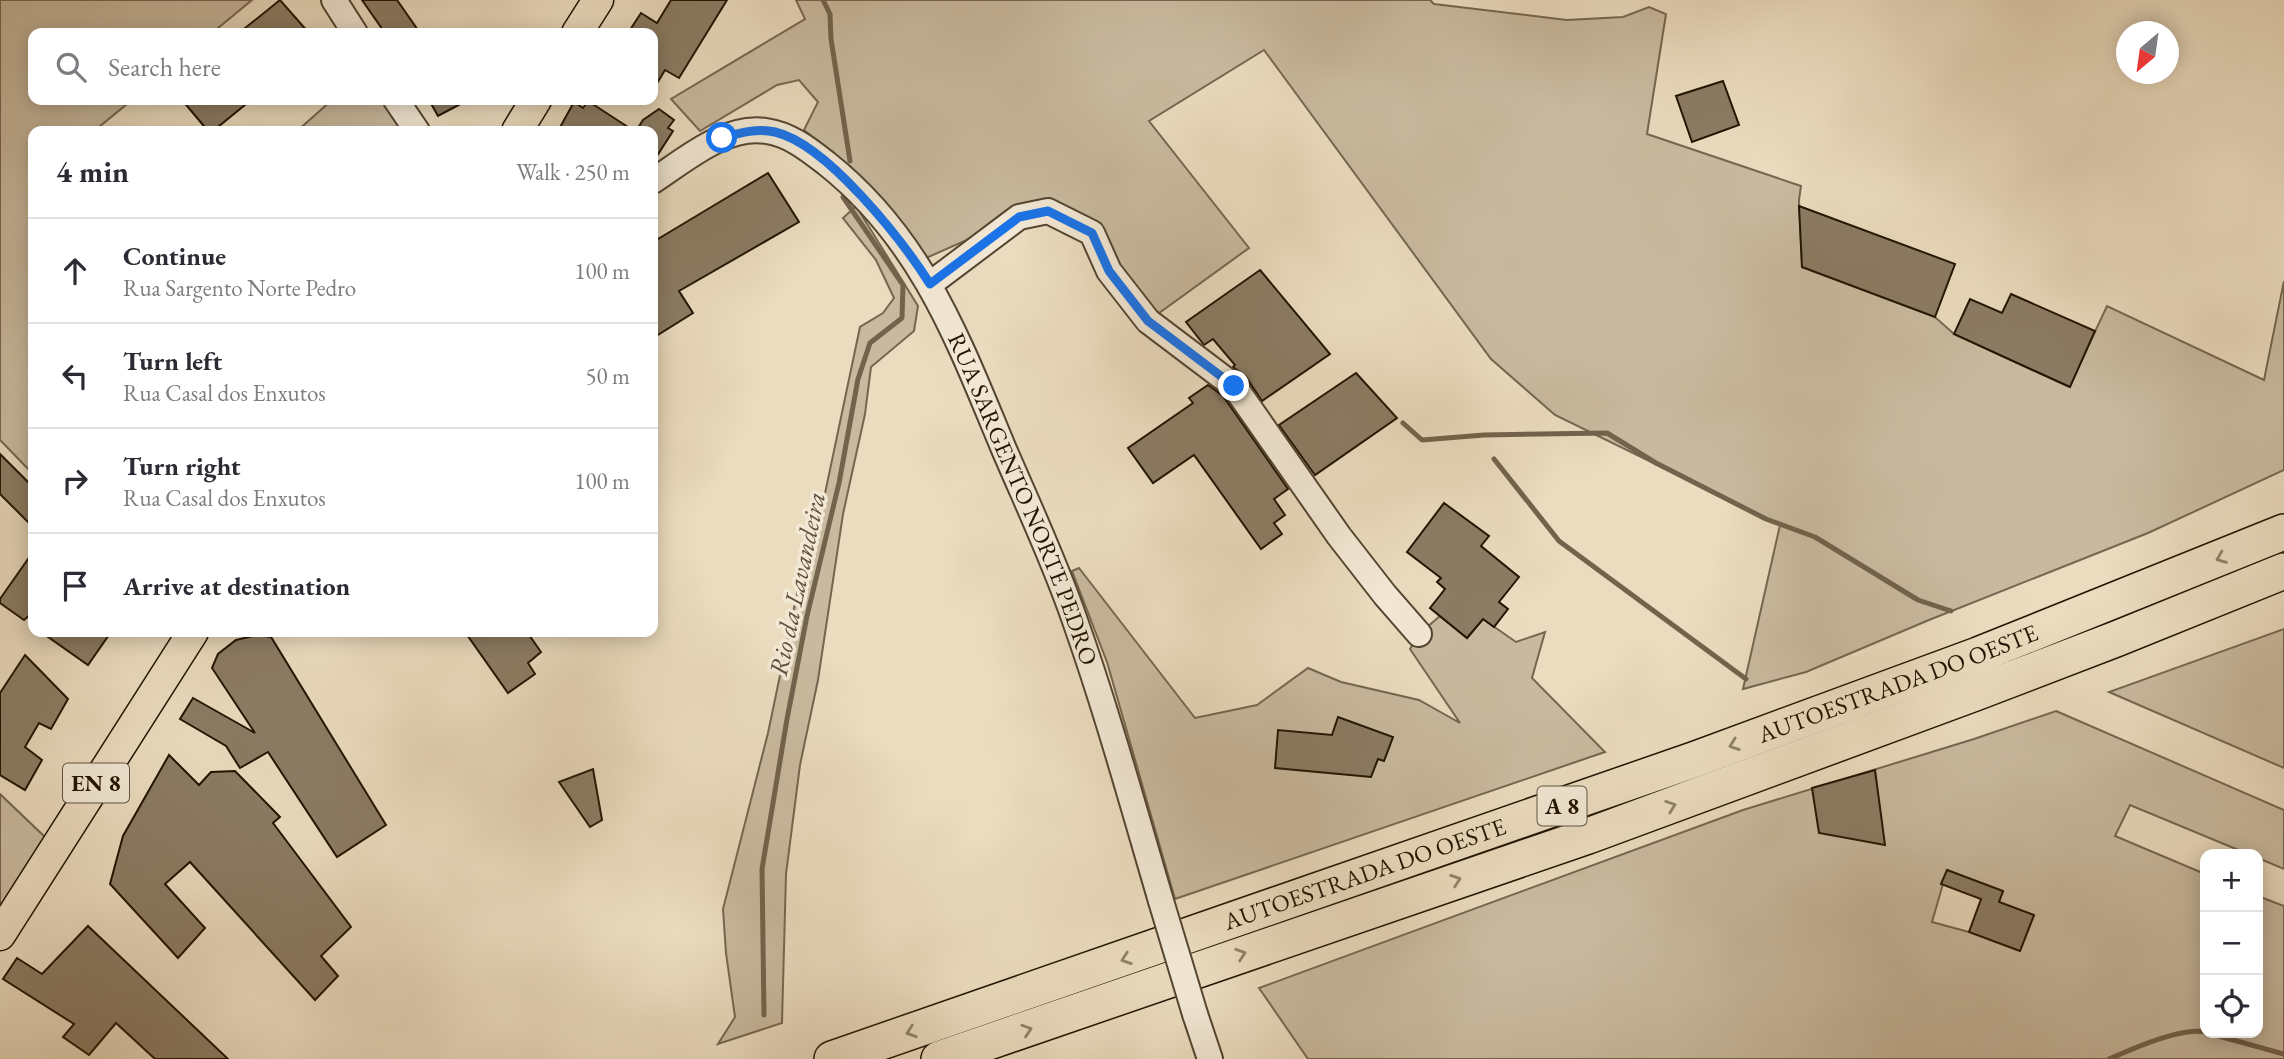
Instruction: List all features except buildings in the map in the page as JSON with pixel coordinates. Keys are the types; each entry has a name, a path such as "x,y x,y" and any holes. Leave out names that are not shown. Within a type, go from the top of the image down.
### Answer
{"highway":[{"name":"AUTOESTRADA DO OESTE","path":"832,1059 1696,759 1978,655 2284,532"},
{"name":"AUTOESTRADA DO OESTE","path":"939,1059 1625,823 2039,669 2284,571"}],"main road":[{"path":"581,28 598,0"},
{"path":"520,126 533,105"},
{"name":"EN 8","path":"0,935 190,637"}],"street":[{"path":"334,0 352,28"},
{"path":"399,105 414,126"},
{"name":"RUA SARGENTO NORTE PEDRO","path":"658,178 722,138 751,130 778,133 811,152 851,185 897,236 930,284 963,352 1069,604 1210,1059"},
{"path":"930,284 1019,217 1048,211 1092,233 1109,271 1148,321 1234,386 1339,536 1419,634"}],"shaded area":[{"path":"0,0 252,0 218,28 28,28 28,105 126,105 100,126 28,126 28,469 0,440"},
{"path":"796,0 1430,0 1434,4 1567,20 1623,17 1649,7 1666,14 1647,134 1801,186 1799,200 1802,267 1935,317 1954,334 2069,387 2107,306 2264,380 2284,281 2284,470 2148,533 1806,672 1743,689 1780,525 1555,415 1491,359 1264,50 1149,121 1249,248 1148,321 1092,233 1019,217 926,258 851,167 804,130 818,102 799,80 777,85 700,131 671,99 805,19"},
{"path":"326,105 388,105 403,126 303,126"},
{"path":"856,206 918,306 914,331 871,367 865,414 843,514 818,680 800,765 786,874 782,1023 718,1044 735,1017 723,909 768,733 798,589 823,503 860,327 883,313 894,298 876,260 843,218"},
{"path":"1079,568 1195,718 1257,705 1308,668 1341,682 1419,700 1460,723 1410,649 1419,634 1440,616 1467,638 1483,619 1516,642 1545,632 1532,678 1605,752 1175,899 1107,662 1072,571"},
{"path":"2284,629 2284,768 2109,692"},
{"path":"2056,711 2284,810 2284,869 2263,860 2263,849 2236,849 2130,805 2115,836 2200,872 2200,1038 2263,1038 2263,898 2284,906 2284,1059 1308,1059 1259,988 1743,810","holes":["1947,870 2003,891 1999,902 2034,915 2020,951 1932,922"]},
{"path":"0,794 46,838 0,911"}],"waterway":[{"name":"Rio da Lavandeira","path":"823,0 830,14 831,39 850,161"},
{"name":"Rio da Lavandeira","path":"764,1015 762,869 807,616 839,483 858,379 870,343 902,318 903,285 843,197"},
{"path":"1403,423 1422,440 1484,435 1607,433 1656,463 1766,519 1815,537 1918,600 1951,611"},
{"path":"1494,459 1559,541 1746,679"},
{"path":"2109,1059 2170,1036 2200,1032"},
{"path":"2226,1038 2284,1054"}],"route":[{"path":"722,138 751,130 763,130 778,133 811,152 851,185 874,209 916,261 930,284 1019,217 1048,211 1092,233 1109,271 1148,321 1234,386"}]}
